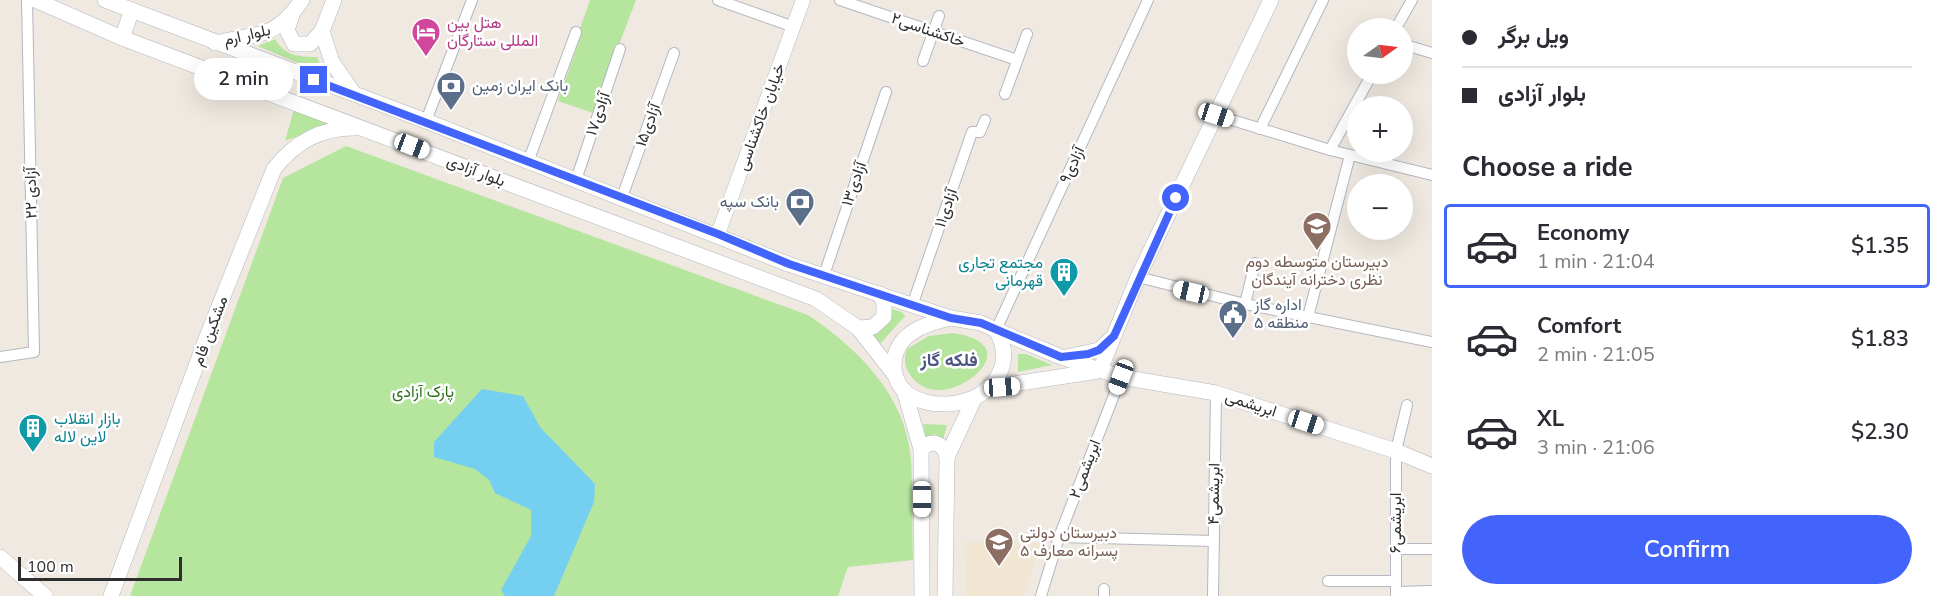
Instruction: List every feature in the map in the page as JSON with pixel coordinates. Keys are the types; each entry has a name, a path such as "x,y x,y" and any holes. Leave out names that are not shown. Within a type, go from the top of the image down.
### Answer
{"main road":[{"name":"بلوار آزادی","path":"35,0 122,38 816,299 858,328 894,374"},
{"name":"بلوار آزادی","path":"105,0 426,121 718,234 789,264 913,303 951,318"},
{"name":"بلوار ارم","path":"215,42 267,33 280,27 302,0"},
{"path":"292,15 287,30 294,44 310,44 322,31 334,0"},
{"path":"988,388 1100,370 1138,277 1271,0"},
{"path":"122,38 132,10"},
{"path":"322,31 332,62 354,94"},
{"name":"مشکین فام","path":"111,596 206,339 274,169 289,149 312,137 335,128 368,129"},
{"path":"858,328 873,327 884,317 884,304 880,294"},
{"path":"904,390 921,401 934,403 958,403 974,399 988,388 1002,368 1005,354 996,330 981,323 951,318 918,327 898,345 894,355 894,374 904,390 921,449 922,596"},
{"name":"ابریشمی","path":"996,330 1061,357 1121,377 1216,393 1396,451 1432,466"},
{"path":"1061,357 1088,354 1099,350 1114,336"},
{"path":"947,457 974,399"},
{"path":"921,449 928,443 937,443 945,448 947,457 945,596"},
{"path":"0,557 45,596"}],"street":[{"name":"آزادی ۲۲","path":"0,357 34,352 27,0"},
{"path":"426,121 472,0"},
{"path":"718,0 794,27"},
{"name":"خیابان خاکشناسی","path":"718,234 803,0"},
{"name":"خاکشناسی۲","path":"840,0 1017,60"},
{"name":"آزادی۹","path":"996,330 1148,0"},
{"path":"1260,129 1323,0"},
{"path":"1402,18 1412,0"},
{"path":"923,60 939,16"},
{"path":"528,162 576,32"},
{"path":"1005,94 1027,34"},
{"path":"1413,47 1432,53"},
{"name":"آزادی۱۷","path":"576,180 620,49"},
{"name":"آزادی۱۵","path":"622,197 674,53"},
{"path":"1330,150 1366,84"},
{"name":"آزادی۱۳","path":"824,275 886,93"},
{"path":"1216,115 1347,154"},
{"name":"آزادی۱۱","path":"913,303 972,132 980,132 985,120"},
{"path":"1308,317 1348,162"},
{"path":"1378,162 1432,175"},
{"path":"1245,304 1255,263"},
{"path":"1138,277 1173,288 1245,304 1432,342"},
{"name":"ابریشمی۲","path":"1041,596 1059,537 1121,377"},
{"name":"ابریشمی۴","path":"1213,596 1216,393"},
{"name":"ابریشمی۶","path":"1396,590 1396,451 1407,405"},
{"path":"1059,537 1214,540"},
{"path":"1396,549 1432,549"},
{"path":"1328,581 1396,590 1432,591"}],"shaded area":[{"name":"دبیرستان دولتی پسرانه معارف ۵","path":"965,542 1041,543 1023,596 966,596"}],"green space":[{"path":"590,0 636,0 593,113 558,101 582,33 579,31"},
{"path":"275,39 288,52 304,57 317,57 324,74 258,46"},
{"path":"295,106 339,120 285,141"},
{"name":"پارک آزادی","path":"346,146 808,315 827,328 861,358 876,375 899,414 907,436 911,459 913,560 848,567 838,596 130,596 283,178"},
{"path":"892,309 902,312 905,316 880,344 872,333 886,326"},
{"path":"953,333 980,342 987,354 985,364 977,374 951,388 937,390 923,386 907,370 905,360 907,349 929,336"},
{"path":"1018,354 1026,354 1052,365 1018,372"},
{"path":"923,424 947,425 943,440 935,434 926,438"}],"water":[{"path":"482,389 523,396 540,427 595,484 594,502 554,596 505,596 501,590 531,536 531,510 495,493 489,480 475,469 434,457 434,442"}],"place":[{"name":"هتل بین المللی ستارگان","path":"426,58"},
{"name":"بانک ایران زمین","path":"451,112"},
{"name":"بانک سپه","path":"800,228"},
{"name":"دبیرستان متوسطه دوم نظری دخترانه آیندگان","path":"1317,252"},
{"name":"مجتمع تجاری قهرمانی","path":"1064,298"},
{"name":"اداره گاز منطقه ۵","path":"1233,340"},
{"name":"بازار انقلاب لاین لاله","path":"33,454"},
{"name":"دبیرستان دولتی پسرانه معارف ۵","path":"999,568"}],"district":[{"name":"فلکه گاز","path":"949,360"}],"route":[{"path":"314,80 718,234 789,264 913,303 951,318 981,323 1061,357 1076,357 1099,350 1114,336 1138,277 1176,198"}]}
